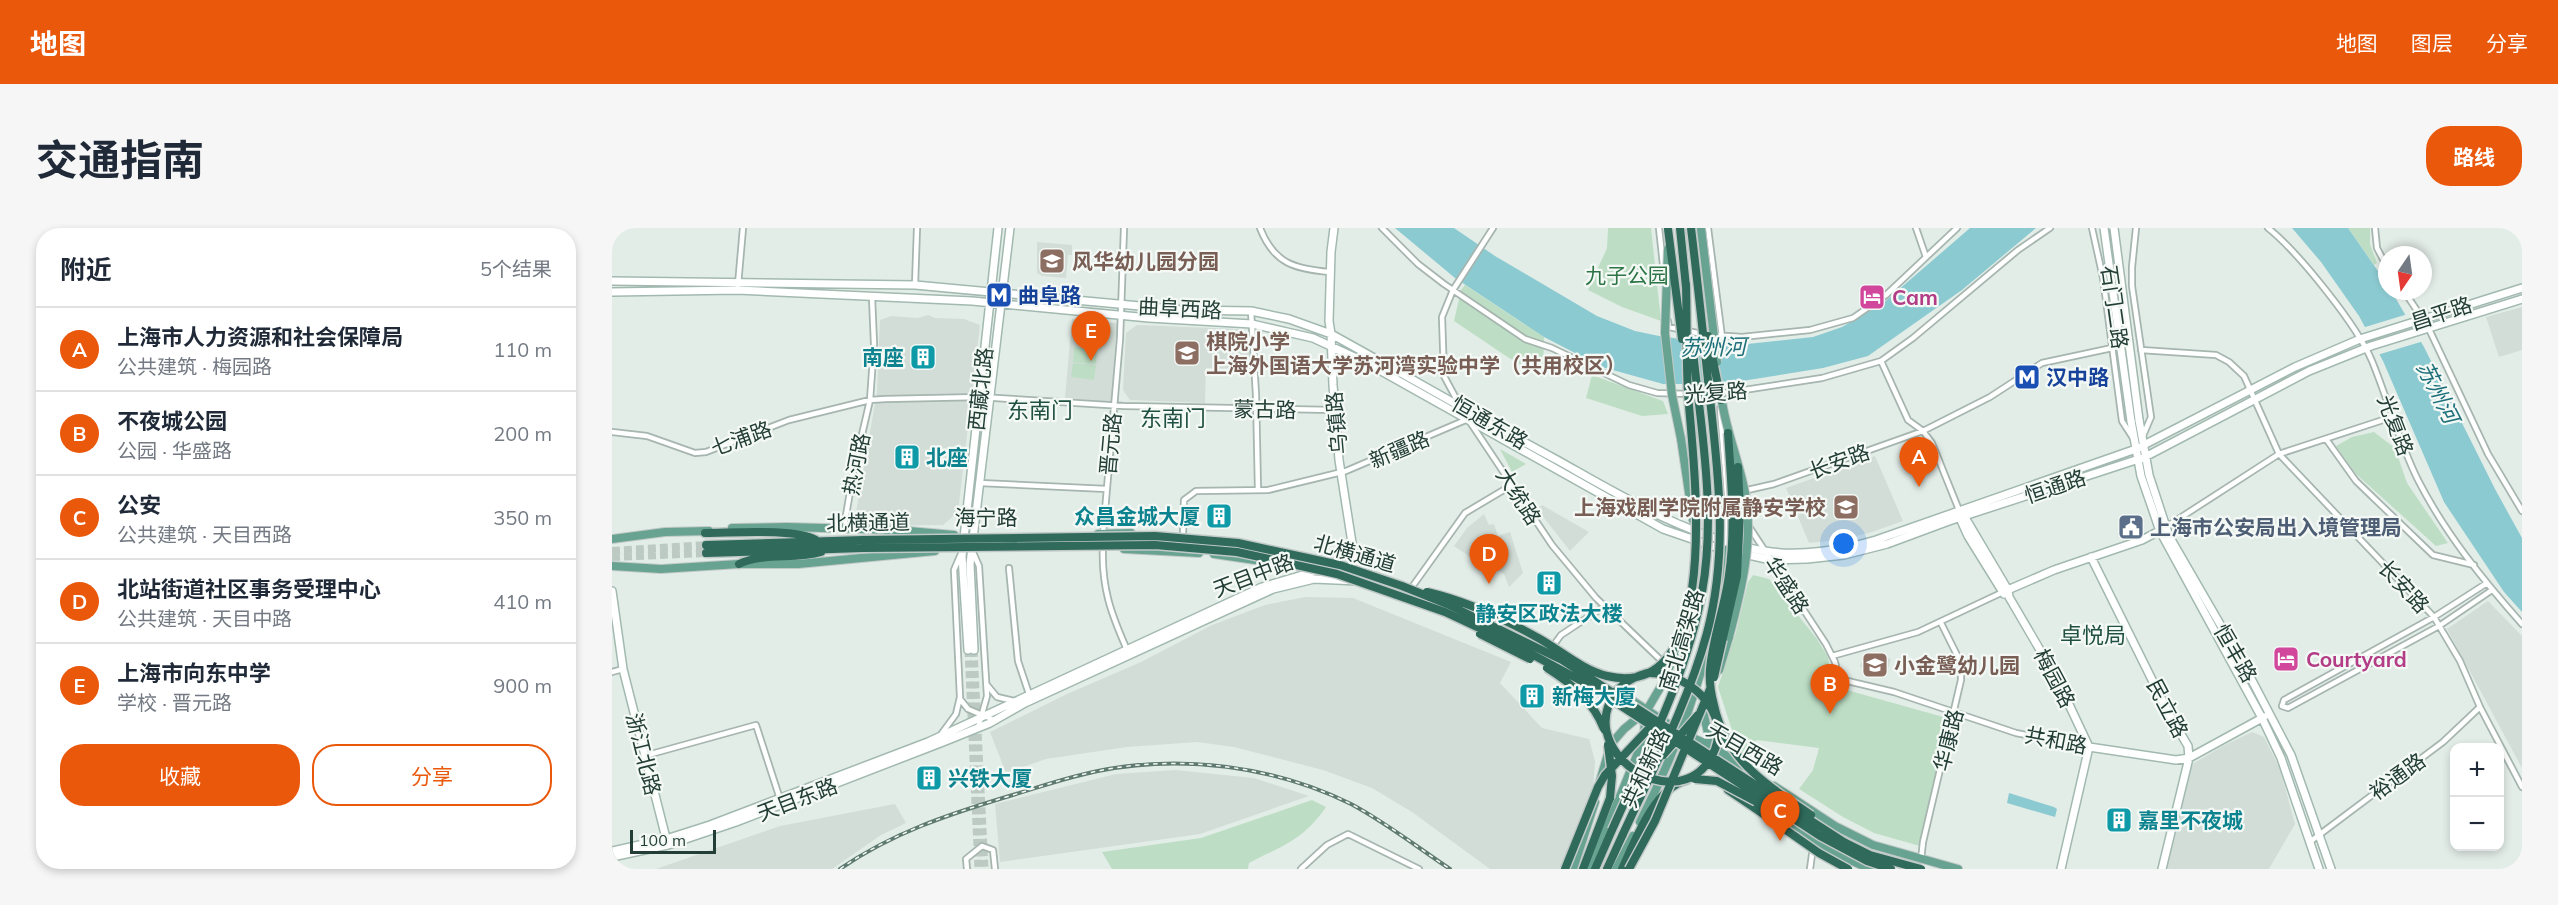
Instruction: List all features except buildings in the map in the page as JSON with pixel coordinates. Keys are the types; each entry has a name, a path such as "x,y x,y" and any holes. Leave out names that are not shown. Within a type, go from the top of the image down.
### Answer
{"highway":[{"path":"1665,228 1689,392"},
{"name":"南北高架路","path":"1595,869 1666,704 1697,617 1706,558 1704,456 1680,228"},
{"name":"南北高架路","path":"1607,869 1656,764 1701,652 1719,572 1720,482 1691,228"},
{"path":"1583,869 1608,807 1612,786 1605,716 1610,701 1621,686 1661,664 1672,651 1683,623 1693,586 1696,554 1696,484 1689,392 1686,284"},
{"path":"1698,284 1720,397"},
{"path":"1622,869 1651,810 1664,795 1705,766 1718,738 1710,671 1730,563 1732,511 1728,433"},
{"path":"1629,869 1655,821 1714,676 1737,576 1740,511 1738,466"},
{"path":"705,533 808,536 819,541"},
{"name":"北横通道","path":"863,544 835,549 706,549 819,541 863,544 1114,544 1200,548 1237,552 1309,567 1401,590 1483,620 1562,660 1844,842 1870,855 1921,864"},
{"path":"739,564 753,557 808,556 835,549"},
{"path":"1401,590 1446,596 1481,610 1539,639 1591,670 1608,676 1658,673 1682,681 1707,700 1729,746 1744,766 1805,811 1850,840 1928,869"},
{"path":"1401,590 1418,604 1542,664 1562,678 1593,707 1613,751 1634,769 1664,781 1683,781 1695,778 1717,781 1731,787 1820,842 1868,865"},
{"name":"北横通道","path":"1401,590 1479,627 1589,685 1868,865 1891,869"},
{"path":"1565,869 1598,787 1617,762 1651,728 1666,704"},
{"path":"1656,764 1702,708"},
{"path":"1695,778 1722,786 1846,869"}],"main road":[{"name":"西藏北路","path":"998,228 962,550 971,650 970,564 1010,229"},
{"name":"乌镇路","path":"1335,228 1330,272 1329,321 1332,334 1334,410 1358,581"},
{"name":"共和新路","path":"1573,869 1592,814 1611,744 1624,729 1640,722 1647,710 1680,641 1689,604 1695,531 1672,395 1665,333 1665,228"},
{"path":"1681,732 1702,708 1718,672 1737,610 1747,541 1746,496 1720,397 1701,228"},
{"name":"石门二路","path":"2104,228 2131,421"},
{"name":"石门二路","path":"2114,228 2139,420"},
{"path":"612,281 738,286 872,297 1001,304"},
{"path":"612,292 738,286 915,285 1002,293"},
{"name":"昌平路","path":"2363,338 2522,288"},
{"name":"曲阜西路","path":"1002,293 1183,310 1251,311"},
{"name":"昌平路","path":"2368,347 2522,299"},
{"name":"曲阜西路","path":"1001,304 1149,318 1252,324"},
{"name":"恒通东路","path":"1251,311 1289,319 1332,334 1661,518 1726,541"},
{"name":"恒通东路","path":"1252,324 1313,338 1332,345 1468,419 1610,501 1663,528 1694,541 1726,550"},
{"name":"恒通路","path":"1726,550 1771,560 1825,558 1869,550 2139,443 2295,367 2363,338"},
{"name":"恒通路","path":"1726,541 1765,551 1816,551 1859,544 1961,515 2141,458 2309,371 2368,347"},
{"name":"恒丰路","path":"2139,420 2141,458 2163,529 2281,758 2319,869"},
{"name":"恒丰路","path":"2131,421 2139,443"},
{"name":"梅园路","path":"1961,515 2057,679 2089,747"},
{"name":"海宁路","path":"612,540 664,532 705,533 720,529 787,527 964,535 1103,533 1183,535 1250,543 1357,567"},
{"path":"2007,593 2054,570 2142,540 2163,529"},
{"name":"恒丰路","path":"2163,529 2270,713 2291,755 2331,869"},
{"name":"海宁路","path":"612,566 662,568 798,564 927,551 1103,549 1224,555 1358,581"},
{"name":"共和新路","path":"1616,869 1655,793 1694,698 1712,634 1726,550"},
{"name":"民立路","path":"2091,557 2188,746 2189,758 2162,869"},
{"name":"天目中路","path":"978,728 1018,706 1262,587 1311,572 1357,567 1412,587 1506,628 1550,651 1647,710"},
{"name":"天目中路","path":"938,738 1029,694 1283,586 1314,579 1358,581 1462,622 1573,677 1640,722"},
{"name":"浙江北路","path":"612,591 623,669 667,842"},
{"path":"1702,708 1711,746"},
{"name":"天目西路","path":"1647,710 1681,732 1711,746 1851,834 1921,864 1958,869"},
{"name":"共和路","path":"2089,747 2176,760 2189,758 2270,713"},
{"name":"共和新路","path":"1590,869 1644,738 1640,722"},
{"name":"天目西路","path":"1640,722 1740,788 1814,842 1846,859 1868,865"},
{"name":"天目东路","path":"612,856 736,822 978,728"},
{"name":"天目东路","path":"612,851 667,842 938,738"},
{"path":"2061,869 2089,747"}],"street":[{"path":"738,286 743,228"},
{"path":"915,285 917,228"},
{"name":"晋元路","path":"1124,228 1121,314 1102,566 1106,596 1128,652"},
{"path":"1260,228 1272,252 1293,267 1330,272"},
{"name":"光复路","path":"1382,228 1418,264 1525,339 1552,348 1604,375 1657,393 1689,392 1720,397 1822,378 1881,361 1913,338 2018,250 2049,228"},
{"path":"1665,228 1669,327 1722,337 1810,330 1853,318 1886,295 1957,228"},
{"path":"1708,228 1722,337"},
{"path":"1916,228 1926,257"},
{"name":"恒丰路","path":"2092,228 2103,278 2122,421 2139,443 2151,417 2132,274 2136,228"},
{"name":"光复路","path":"2268,228 2323,288 2363,338 2417,477 2437,515 2492,590 2522,624"},
{"path":"2375,228 2378,251"},
{"name":"大统路","path":"1492,229 1452,290 1444,309 1441,336 1444,376 1468,419 1552,545 1605,606 1669,668"},
{"name":"热河路","path":"848,529 845,521 870,400 874,344 872,297"},
{"path":"2409,300 2488,454 2522,511"},
{"path":"1251,311 1257,410 1258,490"},
{"name":"长安路","path":"1727,495 1774,484 1923,430 1990,397 2042,363 2112,348"},
{"name":"长安路","path":"2141,350 2220,356 2244,376 2279,454 2434,618 2460,661 2480,707 2522,787"},
{"name":"梅园路","path":"1881,361 1908,420 1923,430 1932,443 1961,515"},
{"path":"1689,392 1698,488 1695,531"},
{"name":"七浦路","path":"612,432 647,436 695,453 706,452 789,420 870,400 980,397"},
{"name":"蒙古路","path":"980,397 1113,406 1334,410"},
{"name":"共和新路","path":"1720,397 1727,495 1726,550"},
{"path":"2163,529 2279,454 2392,417"},
{"name":"新疆路","path":"1183,535 1184,500 1196,491 1278,488 1341,472 1468,419"},
{"path":"2326,439 2356,481 2433,555 2474,565"},
{"path":"980,483 1107,489"},
{"path":"1412,587 1465,513 1512,484"},
{"name":"华盛路","path":"1727,495 1832,656 1839,679"},
{"name":"西藏北路","path":"938,738 954,719 960,697 954,570 962,550"},
{"name":"西藏北路","path":"972,550 978,566 986,683 986,704 978,728"},
{"path":"1009,568 1018,661 1029,694"},
{"path":"2270,713 2282,706 2284,700 2434,618 2487,583"},
{"path":"2282,706 2288,708 2439,626 2492,590"},
{"path":"1832,656 1898,639 1941,623 2007,593"},
{"path":"1550,651 1561,635 1605,606"},
{"name":"华康路","path":"1921,864 1923,842 1961,680 1961,663 1941,623"},
{"path":"612,672 623,669"},
{"name":"共和路","path":"1839,679 1894,692 2016,733 2089,747"},
{"path":"986,683 997,697 1014,701"},
{"path":"960,697 963,705 971,711 994,720"},
{"path":"971,711 980,710 986,704"},
{"name":"裕通路","path":"2311,841 2443,742 2480,707"},
{"path":"644,756 756,725 780,799"},
{"path":"1810,869 1820,815"},
{"path":"1301,869 1328,845 1348,834 1409,862 1419,869"},
{"path":"1846,869 1851,834"},
{"path":"967,869 966,859 982,846 993,850 995,869"}],"shaded area":[{"name":"风华幼儿园分园","path":"1037,242 1072,245 1072,255 1068,255 1066,278 1042,276 1037,273"},
{"path":"2522,307 2522,350 2499,357 2486,317"},
{"path":"928,315 935,318 964,319 980,325 958,512 943,525 861,526 855,518 877,392 880,320 891,316 918,318"},
{"path":"1072,319 1117,323 1111,402 1065,398"},
{"name":"棋院小学 上海外国语大学苏河湾实验中学（共用校区）","path":"1137,325 1238,329 1248,339 1251,369 1206,368 1205,403 1130,400 1123,390 1126,333"},
{"name":"上海戏剧学院附属静安学校","path":"1875,456 1903,521 1869,533 1839,540 1809,543 1786,488"},
{"path":"1542,505 1589,532 1570,551 1537,509"},
{"path":"1484,514 1489,525 1494,524 1498,536 1510,532 1523,573 1509,587 1504,574 1478,558 1476,561 1454,546 1467,528"},
{"path":"1305,597 1353,598 1511,662 1500,683 1542,728 1589,739 1595,761 1593,791 1573,869 1490,869 1412,812 1372,788 1323,770 1234,747 1197,742 1127,747 1046,759 1006,773 990,732 1067,694 1141,662 1212,625 1265,605"},
{"path":"2488,601 2522,636 2522,768 2447,629"},
{"name":"小金鹭幼儿园","path":"1878,656 1891,659 1887,672 1860,667 1861,663"},
{"path":"2252,732 2264,737 2280,769 2295,824 2269,869 2165,869 2190,769 2194,763"},
{"path":"1175,770 1254,778 1309,796 1200,834 1000,862 995,804 1116,774"},
{"path":"895,804 906,823 881,835 832,869 656,869 780,826"}],"green space":[{"name":"九子公园","path":"1608,228 1651,228 1661,321 1622,307 1588,290 1607,248"},
{"path":"2348,228 2370,228 2370,244 2377,263 2374,265"},
{"path":"1465,285 1544,337 1543,377 1509,358 1454,321 1461,290"},
{"path":"1074,347 1097,349 1096,364 1073,362"},
{"path":"1073,363 1096,365 1094,380 1071,377"},
{"path":"1592,375 1663,401 1668,414 1642,416 1586,398"},
{"path":"2374,432 2395,448 2407,483 2448,543 2436,546 2356,474 2336,446 2352,437"},
{"path":"1500,449 1526,464 1512,472"},
{"path":"1753,575 1769,579 1817,639 1828,657 1836,687 1954,720 1920,846 1874,833 1843,817 1799,789 1813,770 1819,748 1757,740 1740,755 1718,687 1736,632 1748,582"},
{"path":"1312,800 1326,807 1318,818 1292,841 1249,863 1248,869 1112,869 1102,852 1201,838"}],"water":[{"name":"苏州河","path":"1395,228 1454,228 1495,256 1597,316 1635,331 1664,337 1738,345 1813,337 1842,327 1882,304 1970,228 2036,228 1962,290 1868,356 1823,368 1723,384 1663,384 1602,367 1544,337 1455,278"},
{"name":"苏州河","path":"2292,228 2348,228 2378,271 2378,300 2397,300 2424,347 2522,538 2522,612 2504,592 2444,502 2383,361 2359,316 2321,262"},
{"path":"2009,793 2054,807 2057,809 2055,817 2007,803"}],"pier":[{"path":"2408,314 2424,341 2377,355 2362,328"}],"tunnel":[{"path":"612,551 706,545"},
{"path":"612,557 706,553"},
{"path":"968,650 978,869"},
{"path":"974,650 985,869"}],"railway":[{"path":"840,869 900,835 962,811 1086,773 1162,764 1227,767 1291,780 1364,811 1450,869"}],"place":[{"name":"风华幼儿园分园","path":"1052,261"},
{"name":"曲阜路","path":"999,295"},
{"name":"Cam","path":"1872,297"},
{"name":"棋院小学 上海外国语大学苏河湾实验中学（共用校区）","path":"1187,353"},
{"name":"南座","path":"923,357"},
{"name":"上海市向东中学","path":"1091,361"},
{"name":"汉中路","path":"2027,377"},
{"name":"北座","path":"907,457"},
{"name":"上海市人力资源和社会保障局","path":"1919,487"},
{"name":"上海戏剧学院附属静安学校","path":"1846,507"},
{"name":"众昌金城大厦","path":"1219,516"},
{"name":"上海市公安局出入境管理局","path":"2131,527"},
{"name":"静安区政法大楼","path":"1549,583"},
{"name":"北站街道社区事务受理中心","path":"1489,584"},
{"name":"Courtyard","path":"2286,659"},
{"name":"小金鹭幼儿园","path":"1875,665"},
{"name":"新梅大廈","path":"1532,696"},
{"name":"不夜城公园","path":"1830,714"},
{"name":"兴铁大厦","path":"929,778"},
{"name":"嘉里不夜城","path":"2119,820"},
{"name":"公安","path":"1780,841"}],"district":[{"name":"东南门","path":"1040,410"},
{"name":"东南门","path":"1173,418"},
{"name":"卓悦局","path":"2093,635"}]}
